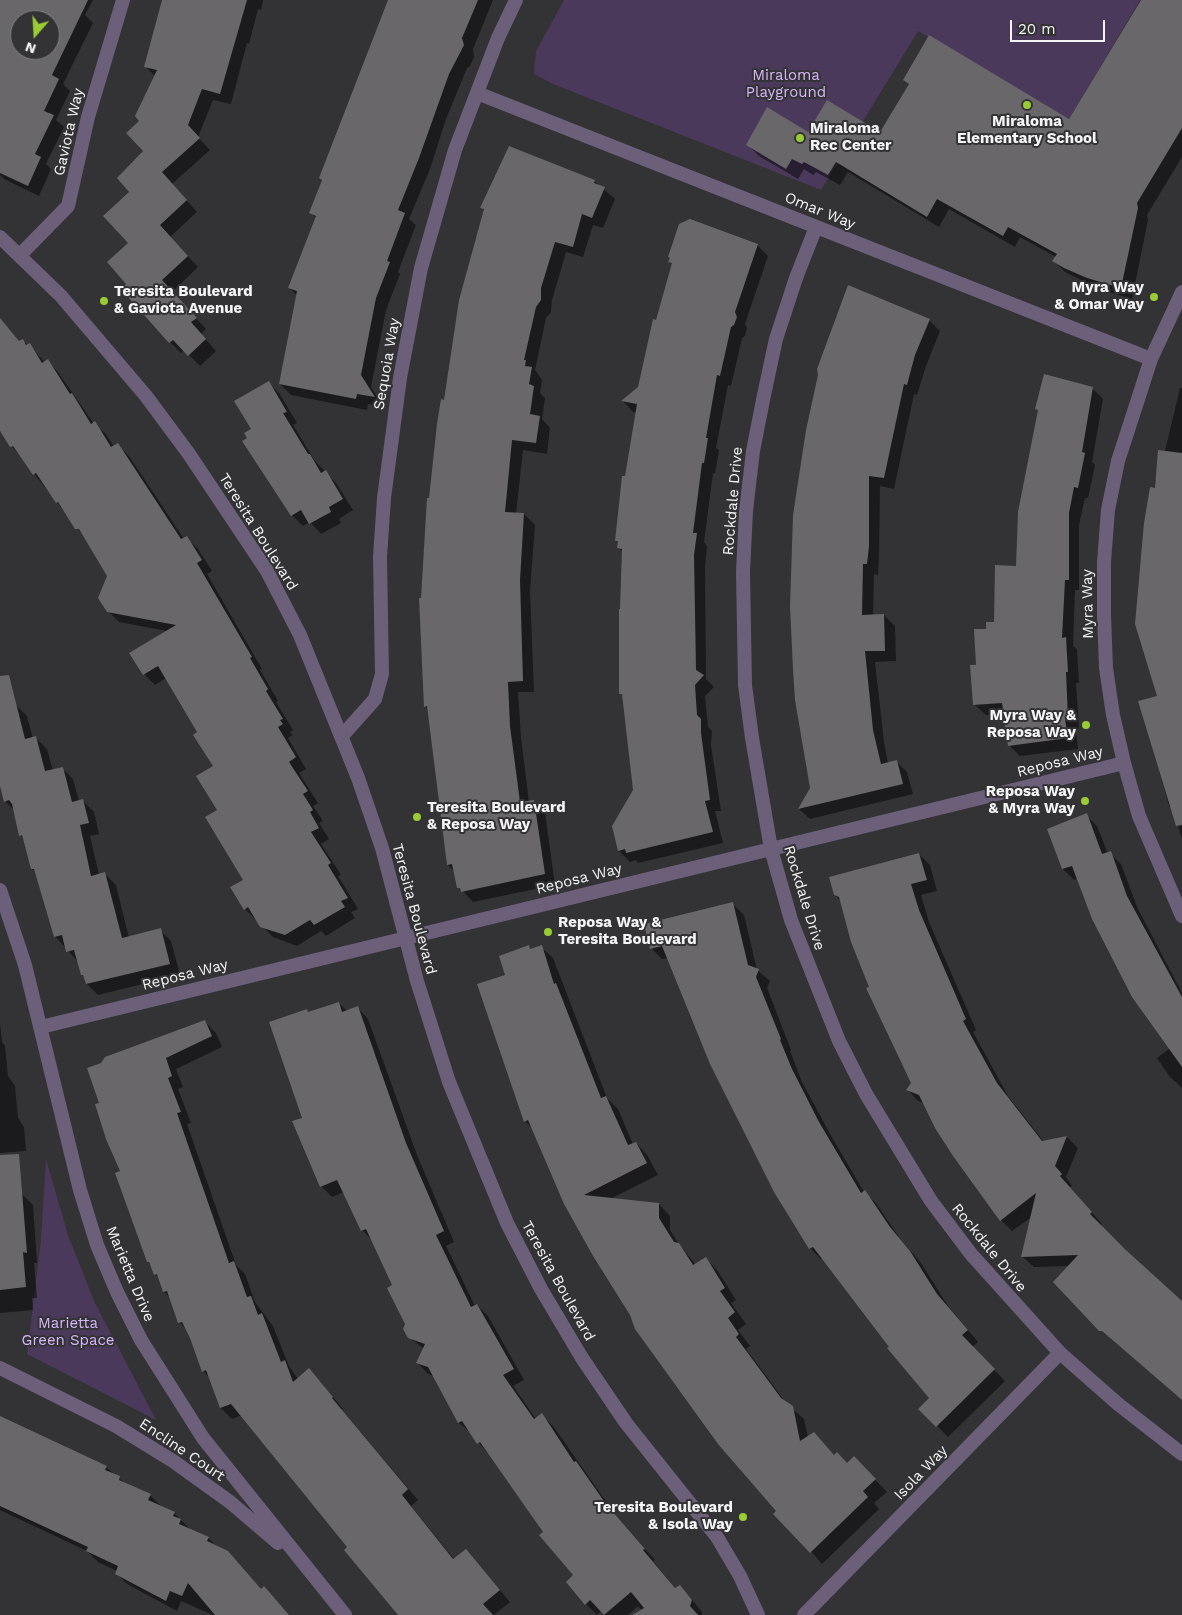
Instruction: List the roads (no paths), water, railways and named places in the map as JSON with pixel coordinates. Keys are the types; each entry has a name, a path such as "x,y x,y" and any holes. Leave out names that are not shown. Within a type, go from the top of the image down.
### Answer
{"street":[{"name":"Gaviota Way","path":"20,254 68,206 90,108 123,0"},
{"name":"Sequoia Way","path":"342,736 375,699 382,674 380,557 383,508 400,378 421,268 436,208 476,93 516,0"},
{"name":"Omar Way","path":"476,93 1151,359"},
{"name":"Rockdale Drive","path":"816,227 796,278 776,339 753,451 746,511 743,627 745,685 760,794 771,848 791,920 813,980 839,1041 870,1102 931,1202 994,1282 1060,1354 1118,1404 1182,1454"},
{"name":"Teresita Boulevard","path":"0,237 20,254 66,302 146,396 230,513 267,571 300,635 342,736 382,848 417,981 460,1108 507,1223 541,1289 582,1358 626,1423 717,1537 740,1576 758,1615"},
{"name":"Myra Way","path":"1182,292 1151,359 1118,461 1108,510 1104,562 1106,668 1113,715 1139,816 1182,916"},
{"name":"Reposa Way","path":"41,1027 1124,763"},
{"name":"Marietta Drive","path":"0,890 25,965 80,1190 97,1245 141,1340 172,1392 203,1438 345,1615"},
{"name":"Isola Way","path":"804,1615 1060,1354"},
{"name":"Encline Court","path":"0,1368 116,1426 173,1461 230,1502 278,1543 324,1589"}],"place":[{"name":"Miraloma Elementary School","path":"1027,105"},
{"name":"Miraloma Rec Center","path":"800,138"},
{"name":"Myra Way & Omar Way","path":"1154,297"},
{"name":"Teresita Boulevard & Gaviota Avenue","path":"104,301"},
{"name":"Myra Way & Reposa Way","path":"1086,725"},
{"name":"Reposa Way & Myra Way","path":"1085,801"},
{"name":"Teresita Boulevard & Reposa Way","path":"417,817"},
{"name":"Reposa Way & Teresita Boulevard","path":"548,932"},
{"name":"Teresita Boulevard & Isola Way","path":"743,1517"}],"park label":[{"name":"Miraloma Playground","path":"786,84"},
{"name":"Marietta Green Space","path":"68,1332"}]}
